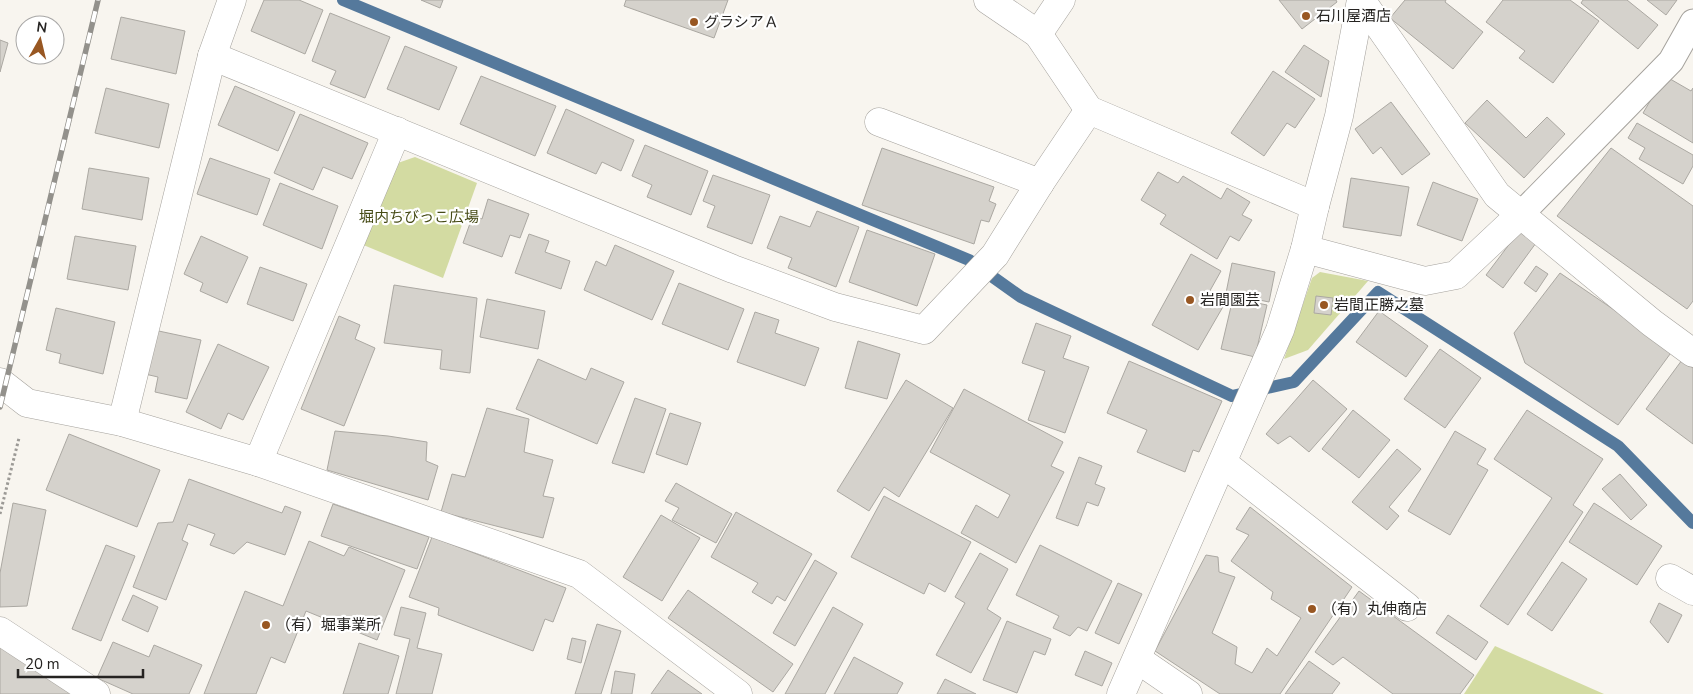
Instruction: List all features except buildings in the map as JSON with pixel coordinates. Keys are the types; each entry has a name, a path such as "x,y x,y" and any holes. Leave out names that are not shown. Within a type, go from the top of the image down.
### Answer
{"street":[{"path":"122,422 212,56 232,0"},
{"path":"988,0 1038,34 1090,110 1314,206"},
{"path":"1038,34 1061,0"},
{"path":"1121,694 1280,330 1305,249 1314,206 1339,116 1361,0"},
{"path":"1361,0 1497,195 1652,322 1693,352"},
{"path":"212,56 732,269 835,308 924,330 995,255 1090,110"},
{"path":"879,122 1040,184"},
{"path":"258,462 397,132"},
{"path":"1305,249 1425,281 1456,275 1522,214"},
{"path":"0,382 27,403 122,422 258,462 579,574 738,694"},
{"path":"1223,462 1407,607"},
{"path":"0,631 96,694"},
{"path":"1137,659 1188,694"}],"lane":[{"path":"1522,214 1671,61 1693,22"}],"path":[{"path":"0,514 27,403"}],"green space":[{"name":"堀内ちびっこ広場","path":"415,157 477,183 443,278 361,244 395,164"},
{"path":"1320,272 1368,281 1308,350 1284,359 1312,278"},
{"path":"1495,646 1604,694 1464,694"}],"waterway":[{"path":"343,0 969,260 1021,297 1232,396 1294,382 1378,292 1618,446 1693,523"}],"railway":[{"path":"0,407 98,0"}],"place":[{"name":"石川屋酒店","path":"1306,16"},
{"name":"グラシアＡ","path":"694,22"},
{"name":"岩間園芸","path":"1190,300"},
{"name":"岩間正勝之墓","path":"1324,305"},
{"name":"（有）丸伸商店","path":"1312,609"},
{"name":"（有）堀事業所","path":"266,625"}]}
